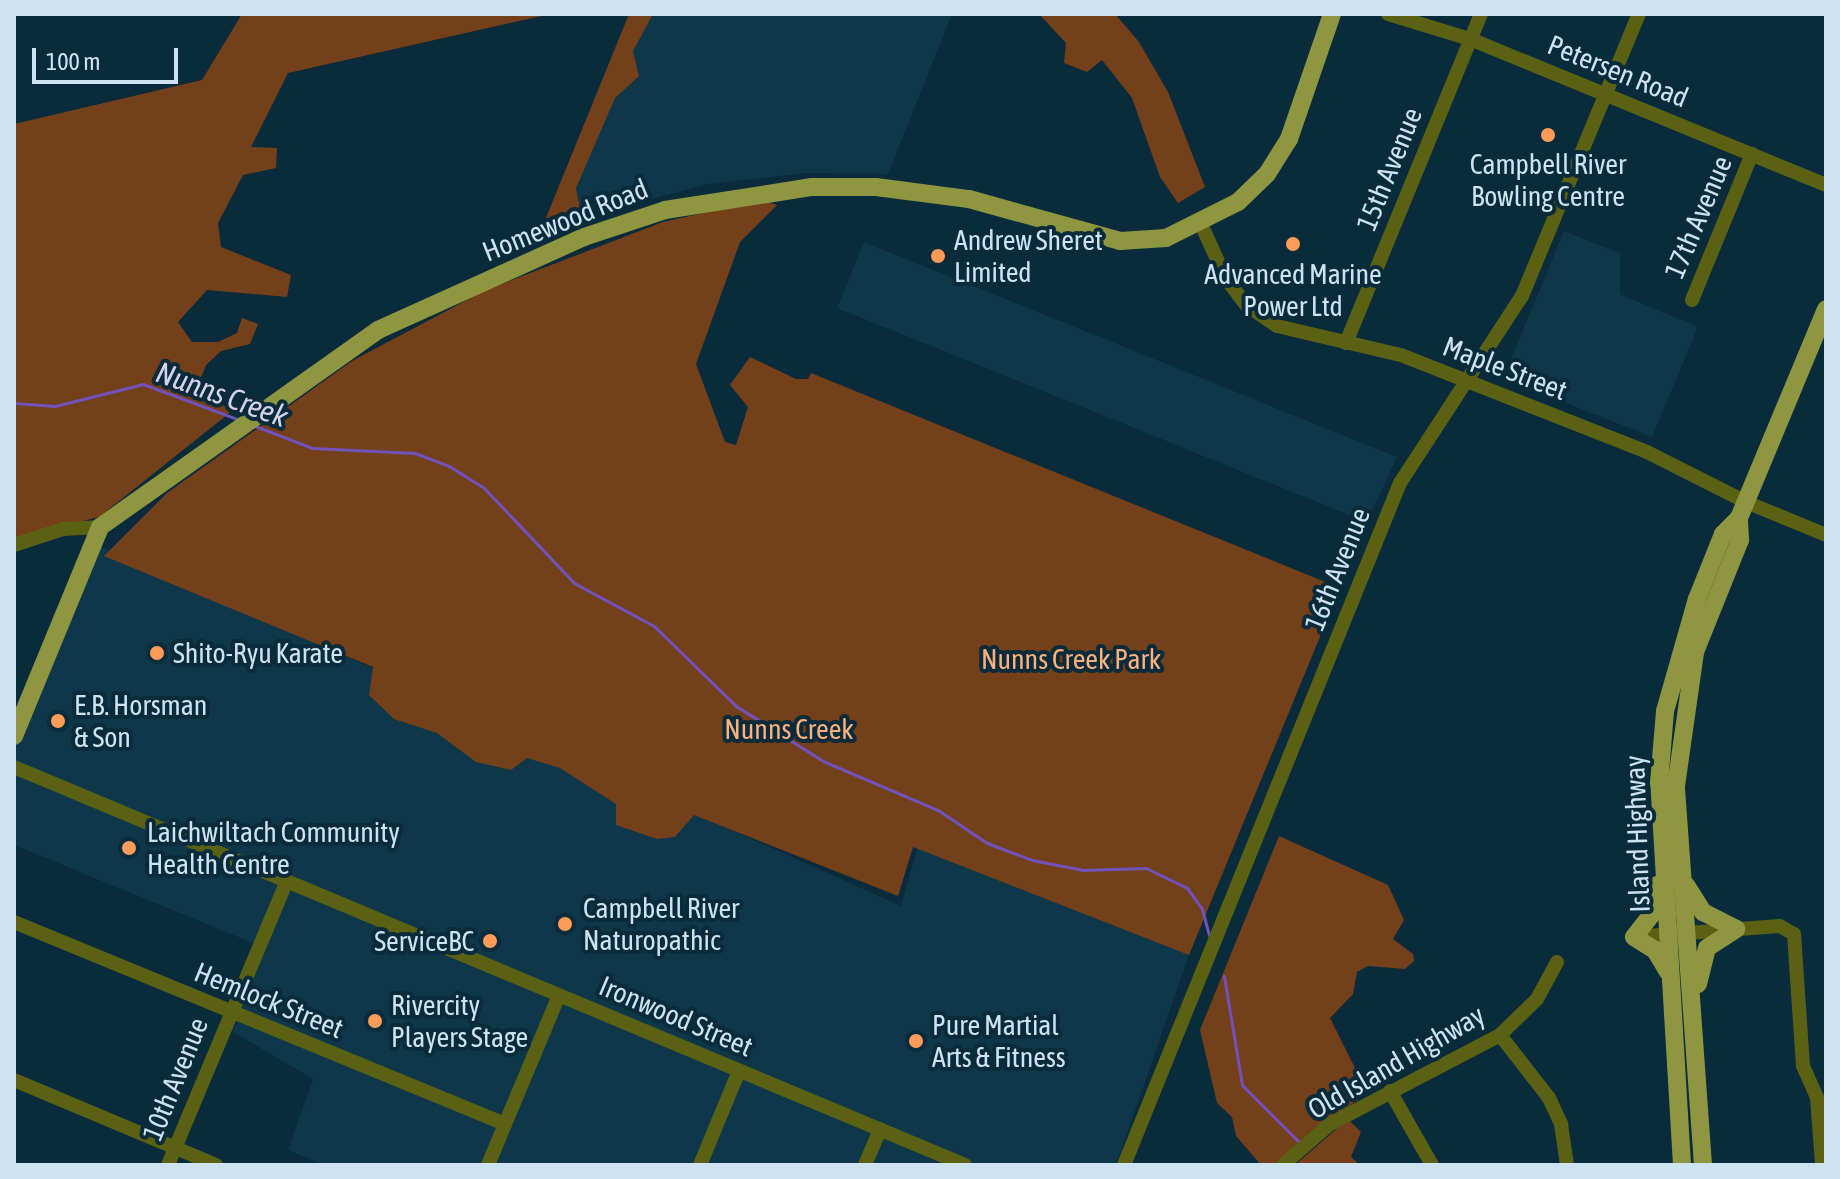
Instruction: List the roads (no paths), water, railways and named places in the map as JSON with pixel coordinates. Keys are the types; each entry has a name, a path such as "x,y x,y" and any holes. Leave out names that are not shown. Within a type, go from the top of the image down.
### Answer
{"main road":[{"name":"Homewood Road","path":"100,527 378,330 584,237 665,210 812,187 876,187 969,199 1120,241 1166,238 1201,224 1238,202 1267,174 1289,139 1332,14"},
{"name":"Island Highway","path":"1703,1165 1695,1051 1659,783 1665,711 1681,647 1723,534 1742,510 1826,309"},
{"name":"Island Highway","path":"1682,1165 1671,982 1682,873 1676,786 1681,718 1695,652 1740,540 1742,510"},
{"path":"14,736 100,527"},
{"path":"1659,783 1656,904 1634,937 1659,954 1671,982"},
{"path":"1682,873 1703,912 1736,929"},
{"path":"1695,1051 1701,959 1710,944 1736,929"}],"street":[{"name":"Petersen Road","path":"1388,14 1470,39 1826,185"},
{"name":"15th Avenue","path":"1346,343 1481,14"},
{"name":"16th Avenue","path":"1124,1165 1400,483 1522,296 1639,14"},
{"name":"17th Avenue","path":"1692,300 1752,154"},
{"name":"Maple Street","path":"1201,224 1225,277 1246,305 1277,326 1401,355 1647,452 1742,510 1826,535"},
{"path":"14,545 63,529 100,527"},
{"name":"Ironwood Street","path":"14,767 965,1165"},
{"name":"10th Avenue","path":"168,1165 287,881"},
{"name":"Hemlock Street","path":"14,922 505,1124"},
{"path":"1634,937 1780,926 1794,934 1803,1066 1817,1098 1822,1165"},
{"name":"Old Island Highway","path":"1283,1165 1330,1124 1500,1035 1537,999 1557,962"},
{"path":"488,1165 559,995"},
{"path":"1500,1035 1549,1098 1561,1124 1567,1165"},
{"path":"700,1165 739,1071"},
{"path":"14,1080 216,1165"},
{"path":"1390,1091 1432,1165"},
{"path":"865,1165 880,1129"}],"waterway":[{"name":"Nunns Creek","path":"14,403 55,406 143,384 237,419"},
{"name":"Nunns Creek","path":"255,426 312,448 415,453 449,466 484,488 574,583 654,626 736,706 823,761 938,810 987,843 1032,860 1083,870 1146,868 1187,888 1202,909 1209,935"},
{"name":"Nunns Creek","path":"1224,976 1242,1085 1298,1141"}],"place":[{"name":"Campbell River Bowling Centre","path":"1548,135"},
{"name":"Advanced Marine Power Ltd","path":"1293,244"},
{"name":"Andrew Sheret Limited","path":"938,256"},
{"name":"Shito-Ryu Karate","path":"157,653"},
{"name":"E.B. Horsman & Son","path":"58,721"},
{"name":"Laichwiltach Community Health Centre","path":"129,848"},
{"name":"Campbell River Naturopathic","path":"565,924"},
{"name":"ServiceBC","path":"490,941"},
{"name":"Rivercity Players Stage","path":"375,1021"},
{"name":"Pure Martial Arts & Fitness","path":"916,1041"}],"park label":[{"name":"Nunns Creek Park","path":"1071,659"}]}
